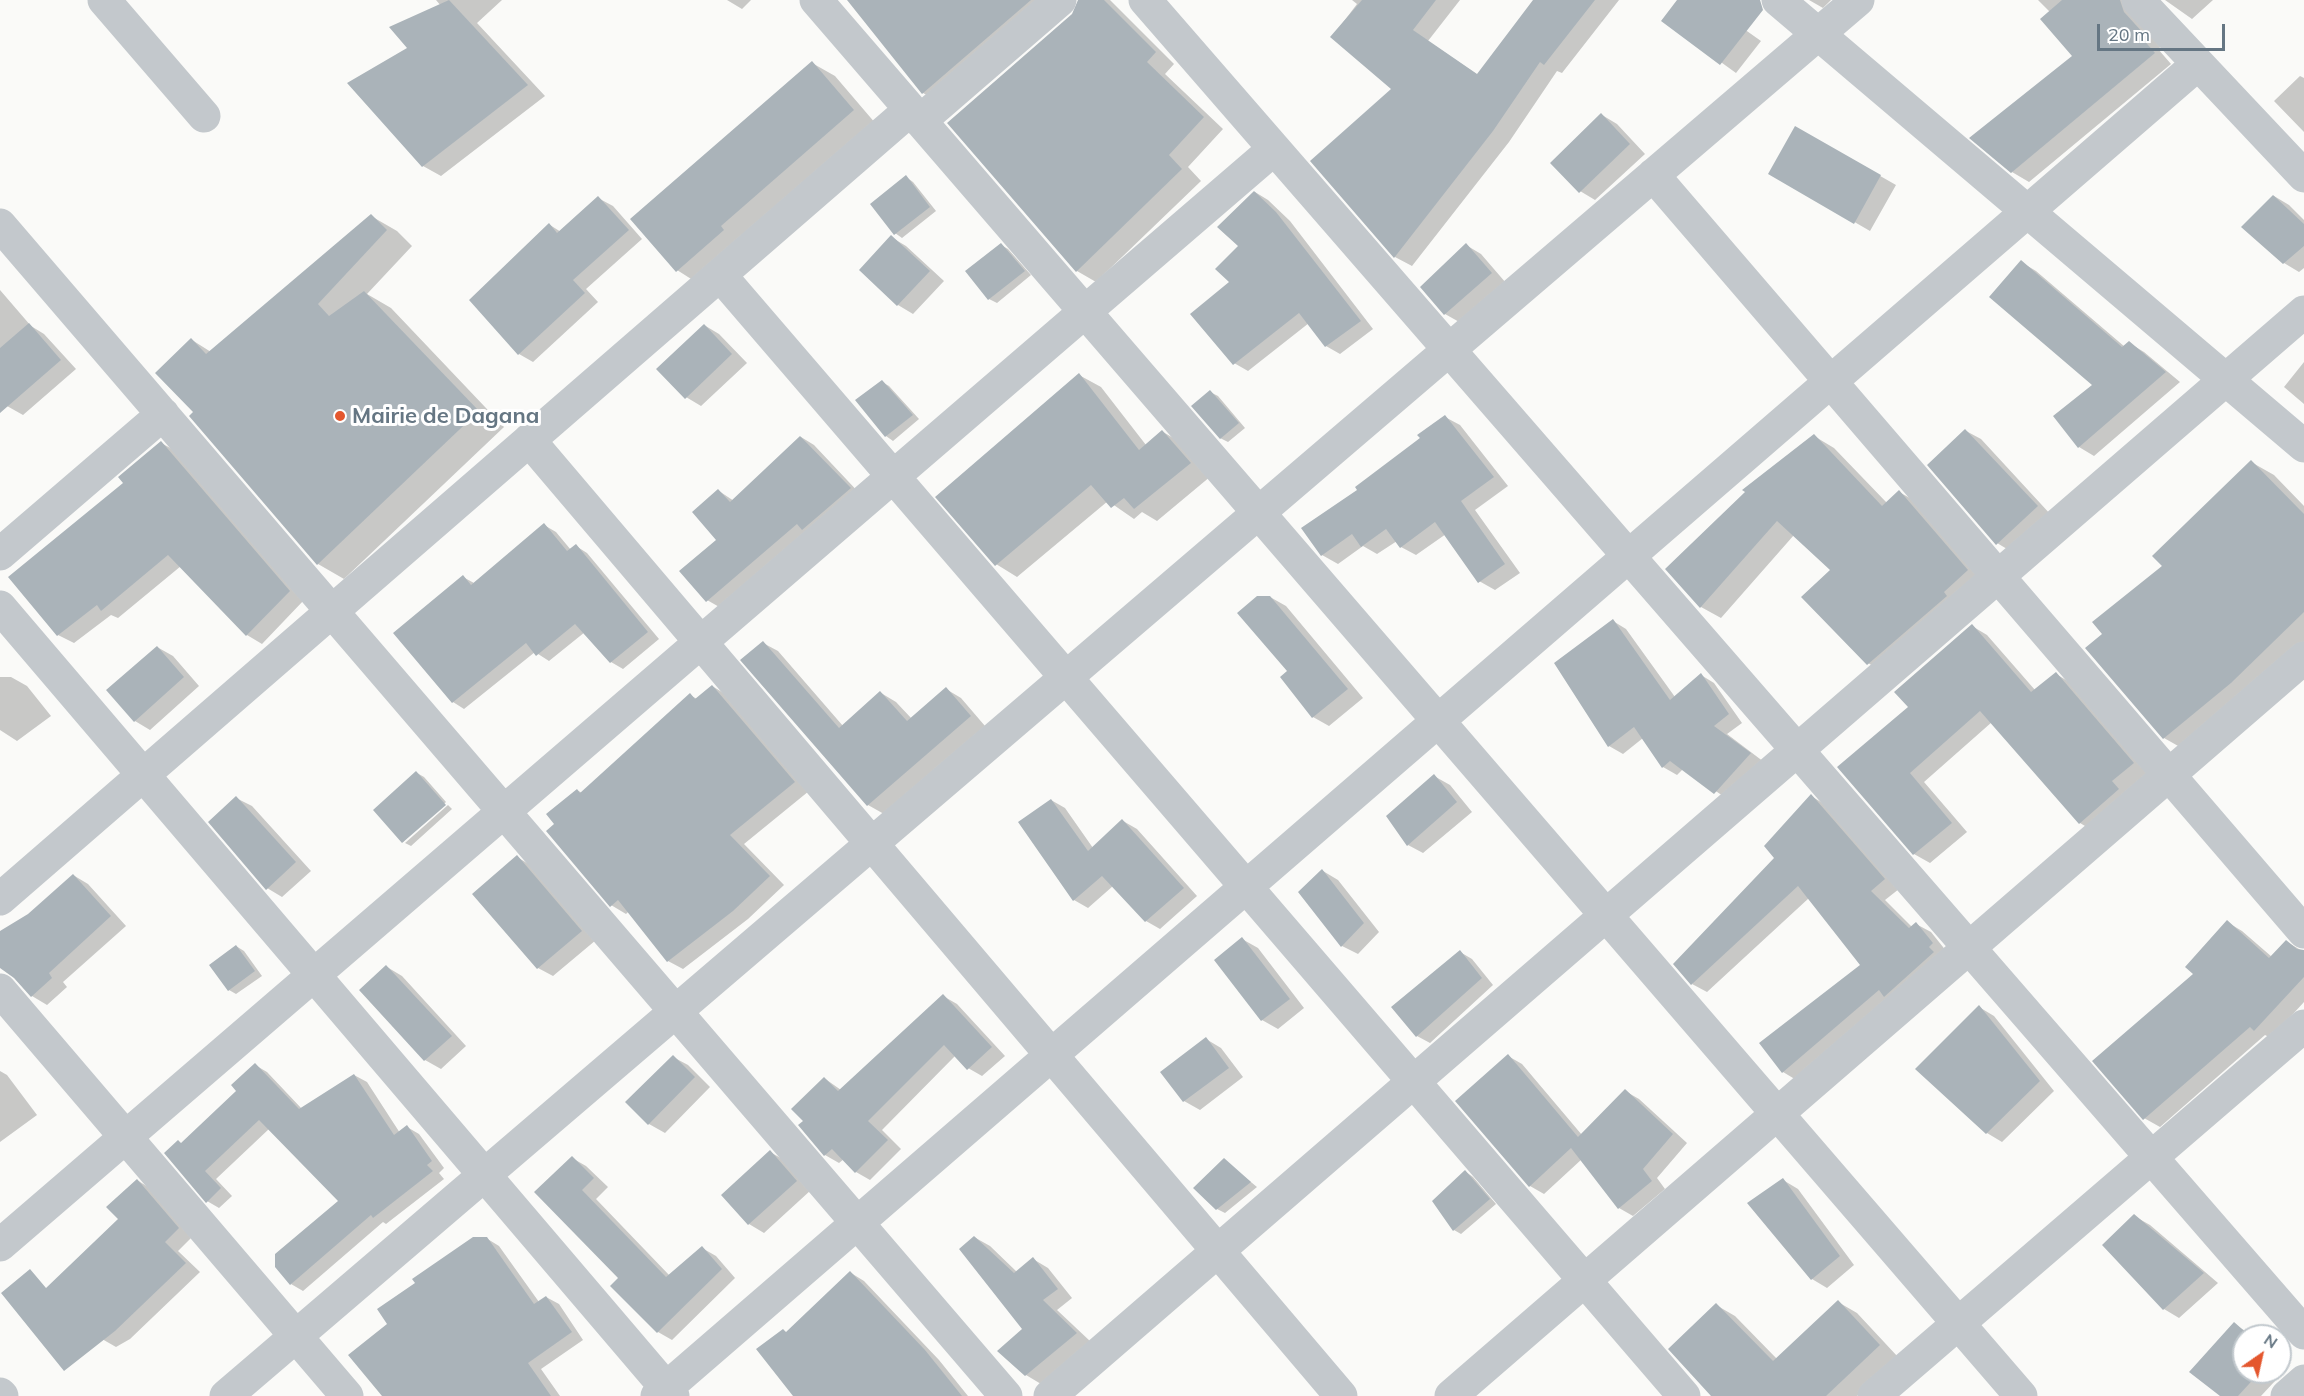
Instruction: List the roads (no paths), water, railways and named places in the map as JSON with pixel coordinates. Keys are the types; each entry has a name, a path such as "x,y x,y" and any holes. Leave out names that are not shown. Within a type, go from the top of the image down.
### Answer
{"street":[{"path":"104,0 204,116"},
{"path":"816,0 2021,1396"},
{"path":"0,899 720,274 1060,0"},
{"path":"1778,0 2304,446"},
{"path":"226,1396 1858,0"},
{"path":"2138,0 2304,176"},
{"path":"1151,2 1274,150 2304,1333"},
{"path":"0,607 484,1175 665,1393 858,1222 2198,64"},
{"path":"0,1245 1274,150"},
{"path":"1653,175 2304,932"},
{"path":"0,225 1006,1396"},
{"path":"720,274 1684,1396"},
{"path":"1050,1396 2304,312"},
{"path":"0,554 163,414"},
{"path":"529,440 1341,1396"},
{"path":"1451,1396 2304,658"},
{"path":"0,990 347,1396"},
{"path":"1874,1396 2304,1026"},
{"path":"2287,1396 2304,1381"}],"place":[{"name":"Mairie de Dagana","path":"340,416"}]}
